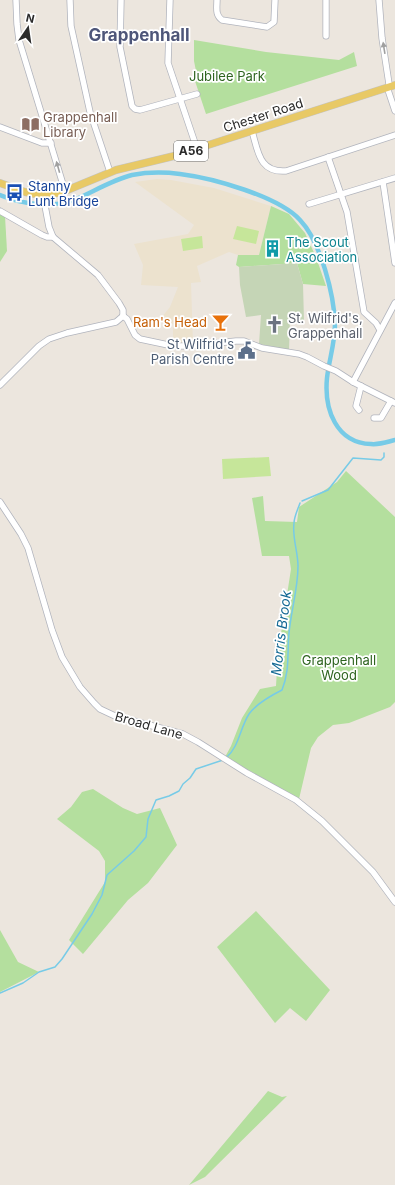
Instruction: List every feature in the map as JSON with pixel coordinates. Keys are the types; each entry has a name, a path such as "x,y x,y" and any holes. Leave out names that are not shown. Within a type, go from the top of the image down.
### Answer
{"main road":[{"name":"Chester Road","path":"0,183 44,198 110,172 158,161 392,86"}],"street":[{"path":"16,0 19,40 51,143 64,191"},
{"path":"70,0 71,26 93,124 110,172"},
{"path":"121,0 120,47 132,106 135,110 179,100 197,94"},
{"path":"170,0 168,63 179,100 197,149"},
{"path":"217,0 218,18 222,20 267,27 274,22 275,0"},
{"path":"326,0 326,36"},
{"path":"379,0 382,38 389,84 392,86 388,90 395,111"},
{"path":"0,127 42,143 51,143"},
{"path":"252,131 264,164 271,169 286,171 395,135"},
{"path":"328,157 347,212 364,312 380,330"},
{"path":"309,204 395,178"},
{"path":"383,182 395,263"},
{"path":"0,385 49,339 67,333 116,322 122,316 123,310 119,303 98,275 53,237 49,227 44,198"},
{"path":"0,211 42,235 53,237"},
{"path":"353,382 395,303"},
{"path":"122,316 127,319 135,335 140,339 173,346 244,341 262,348 307,356 353,382 393,402 381,418 374,418"},
{"path":"359,410 356,406 361,386"},
{"name":"Broad Lane","path":"0,502 21,534 28,548 52,630 62,657 88,697 100,709 107,713 131,721 183,734 291,797 314,814 373,872 395,902"}],"shaded area":[{"path":"157,179 214,188 271,206 259,255 238,255 229,252 197,266 201,282 191,283 193,344 173,344 173,324 161,318 170,307 178,287 141,285 143,265 134,244 188,234 194,225 135,182"}],"green space":[{"name":"Jubilee Park","path":"194,40 266,52 339,60 354,52 357,66 206,114 193,75 196,71 194,61"},
{"path":"271,206 289,214 305,233 316,257 326,286 303,284 297,263 239,267 236,265 238,255 259,255"},
{"path":"0,213 5,216 7,251 0,262"},
{"path":"237,226 259,231 256,244 233,239"},
{"path":"202,236 203,248 183,251 181,239"},
{"path":"297,263 303,284 304,321 290,319 289,350 259,344 261,315 246,317 240,285 239,267"},
{"path":"269,457 271,476 223,479 222,459"},
{"name":"Grappenhall Wood","path":"346,471 395,517 395,702 390,707 349,723 333,725 318,737 311,748 299,799 225,757 242,718 260,689 276,686 278,653 291,569 289,556 262,556 252,498 263,496 265,521 297,522 299,507 337,482"},
{"path":"93,789 123,808 137,814 160,808 177,845 148,883 128,900 83,954 69,940 105,882 105,861 99,851 57,819 71,807 82,792"},
{"path":"256,911 330,990 306,1021 290,1008 275,1023 217,947"},
{"path":"0,930 18,962 39,972 0,992"},
{"path":"268,1091 282,1097 287,1096 205,1177 189,1185"}],"waterway":[{"path":"0,195 27,203 56,204 74,200 110,183 132,175 168,173 193,176 226,184 261,196 290,211 300,220 314,241 325,269 332,299 335,324 327,378 330,412 341,431 349,438 359,442 371,444 395,440"},
{"name":"Morris Brook","path":"302,501 328,490 353,458 381,460 384,457 384,453"},
{"name":"Morris Brook","path":"226,758 237,743 246,719 252,710 268,697 282,690 285,683 288,641 298,575 294,521 300,503"},
{"name":"Morris Brook","path":"0,993 23,983 39,972 55,967 92,914 102,895 107,875 134,851 146,837 148,819 156,800 179,791 196,769 223,760"}],"place":[{"name":"Grappenhall Library","path":"30,124"},
{"name":"Stanny Lunt Bridge","path":"15,193"},
{"name":"The Scout Association","path":"273,249"},
{"name":"Ram's Head","path":"220,322"},
{"name":"St. Wilfrid's, Grappenhall","path":"275,325"},
{"name":"St Wilfrid's Parish Centre","path":"247,351"}],"district":[{"name":"Grappenhall","path":"139,35"}]}
